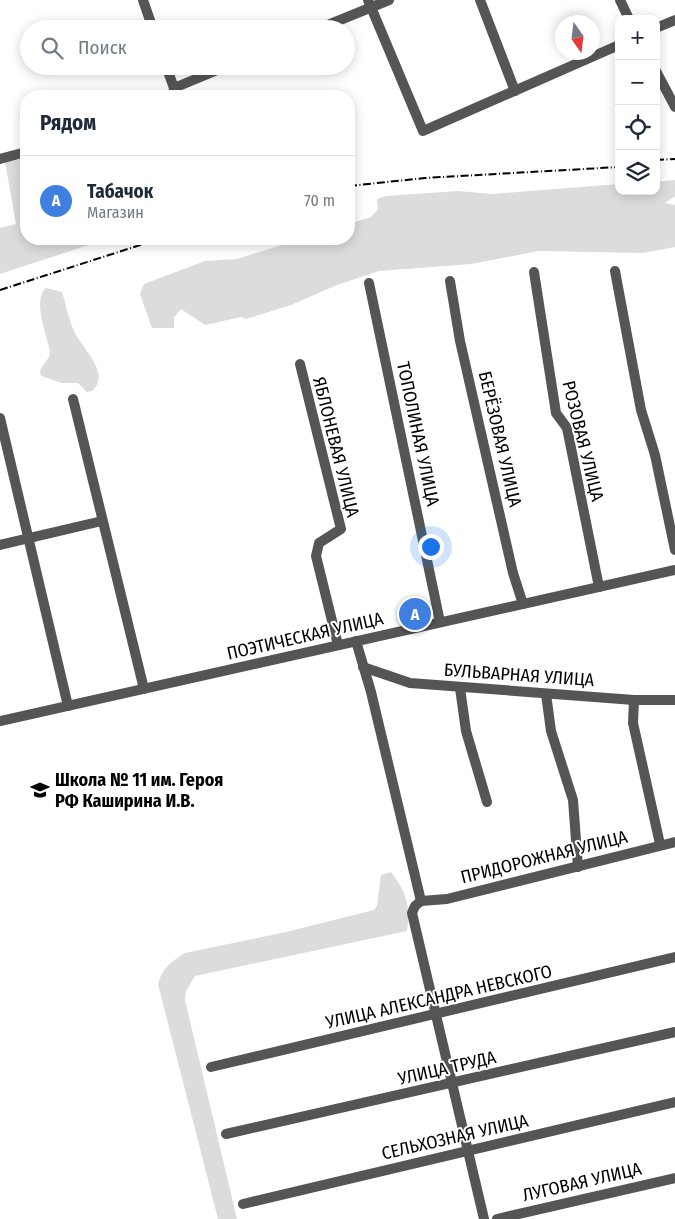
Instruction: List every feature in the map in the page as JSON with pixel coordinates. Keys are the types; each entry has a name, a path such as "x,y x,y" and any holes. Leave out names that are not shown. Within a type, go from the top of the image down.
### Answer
{"street":[{"path":"143,0 150,20"},
{"path":"337,20 370,4 388,0"},
{"path":"480,0 515,91"},
{"path":"620,0 627,15"},
{"path":"370,4 424,131 615,46"},
{"path":"660,26 675,20"},
{"path":"168,75 172,90"},
{"path":"177,90 208,75"},
{"path":"660,79 675,107"},
{"path":"0,159 20,154"},
{"path":"615,271 641,410 655,455 675,550"},
{"name":"РОЗОВАЯ УЛИЦА","path":"534,272 556,413 567,428 599,587"},
{"name":"БЕРЁЗОВАЯ УЛИЦА","path":"450,280 460,341 513,573 523,604"},
{"name":"ТОПОЛИНАЯ УЛИЦА","path":"369,283 440,622"},
{"name":"ЯБЛОНЕВАЯ УЛИЦА","path":"300,364 341,529 319,544 316,556 338,645"},
{"path":"73,399 144,689"},
{"path":"0,418 68,706"},
{"path":"0,545 102,521"},
{"name":"ПОЭТИЧЕСКАЯ УЛИЦА","path":"0,721 675,570"},
{"path":"356,641 371,692 421,901 415,906 412,914 484,1219"},
{"name":"БУЛЬВАРНАЯ УЛИЦА","path":"363,667 410,683 634,700 675,700"},
{"path":"460,688 466,731 487,802"},
{"path":"546,694 551,731 573,800 578,866"},
{"path":"634,700 633,723 660,844"},
{"name":"ПРИДОРОЖНАЯ УЛИЦА","path":"421,901 447,899 660,844 675,842"},
{"name":"УЛИЦА АЛЕКСАНДРА НЕВСКОГО","path":"211,1067 675,957"},
{"name":"УЛИЦА ТРУДА","path":"226,1134 675,1032"},
{"name":"СЕЛЬХОЗНАЯ УЛИЦА","path":"243,1204 675,1102"},
{"name":"ЛУГОВАЯ УЛИЦА","path":"497,1219 675,1178"}],"shaded area":[{"path":"20,160 20,245 89,245 0,274 0,228 16,224 5,162"},
{"path":"675,180 675,196 665,203 675,205 675,247 643,253 539,251 471,264 379,271 337,285 291,305 246,319 241,317 205,325 181,309 174,317 174,328 152,328 140,294 144,284 205,261 237,259 282,245 355,245 355,222 371,217 378,209 377,199 386,196 458,191 492,194 615,184 615,195 660,195 660,182"},
{"path":"46,288 62,292 75,333 94,361 99,377 92,391 87,392 78,383 62,383 41,376 40,370 49,357 50,351 40,309 42,293"},
{"path":"391,872 404,893 408,906 407,931 195,976 186,991 185,1000 237,1219 218,1219 158,984 160,978 172,962 185,953 286,932 374,910 377,906 381,875"}],"railway":[{"path":"660,160 675,159"},
{"path":"355,185 425,178 615,167"},
{"path":"0,290 140,245"}],"place":[{"name":"Табачок","path":"415,614"},
{"name":"Школа № 11 им. Героя РФ Каширина И.В.","path":"40,790"}]}
